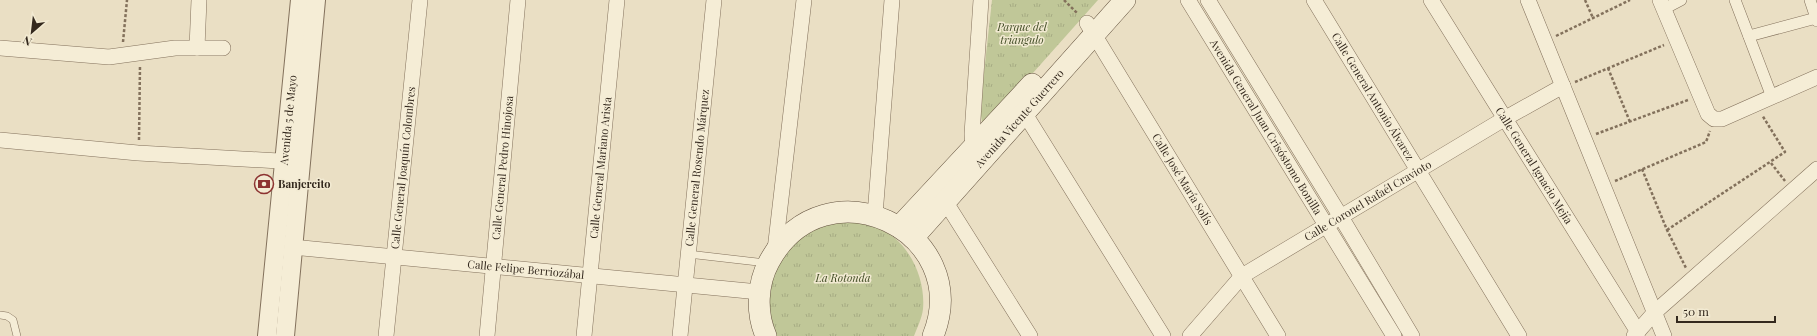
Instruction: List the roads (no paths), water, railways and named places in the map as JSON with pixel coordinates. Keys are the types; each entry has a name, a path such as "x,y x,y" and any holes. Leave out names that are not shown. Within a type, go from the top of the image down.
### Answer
{"main road":[{"name":"Avenida Vicente Guerrero","path":"1091,29 1107,0"},
{"name":"Avenida Vicente Guerrero","path":"906,232 1091,29 1125,0"},
{"name":"Avenida Vicente Guerrero","path":"906,232 945,201 974,157"},
{"path":"766,336 759,311 759,292 765,270 772,257 790,233 809,221 830,214 853,212 875,215 906,232 927,256 937,278 940,301 937,325 933,336"}],"street":[{"path":"197,48 200,0"},
{"name":"Avenida 5 de Mayo","path":"285,336 292,247 293,162 300,0"},
{"name":"Avenida 5 de Mayo","path":"266,336 316,0"},
{"name":"Calle General Joaquín Colombres","path":"386,336 420,0"},
{"name":"Calle General Pedro Hinojosa","path":"487,336 518,0"},
{"name":"Calle General Mariano Arista","path":"584,336 616,0"},
{"name":"Calle General Rosendo Márquez","path":"680,336 714,0"},
{"path":"772,257 804,0"},
{"path":"875,215 892,0"},
{"path":"974,157 981,0"},
{"name":"Avenida General Juan Crisóstomo Bonilla","path":"1188,0 1394,336"},
{"name":"Avenida General Juan Crisóstomo Bonilla","path":"1208,0 1412,336"},
{"name":"Calle General Antonio Álvarez","path":"1314,0 1519,336"},
{"name":"Calle General Ignacio Mejía","path":"1431,0 1636,334"},
{"path":"1528,0 1664,336"},
{"path":"1681,0 1662,4 1708,114 1714,120 1722,119 1817,77"},
{"path":"1735,0 1772,97"},
{"path":"1749,36 1816,20 1810,0"},
{"name":"Calle José María Solís","path":"1091,29 1278,336"},
{"path":"0,48 109,57 175,48 223,48"},
{"name":"Calle Coronel Rafaél Cravioto","path":"1190,336 1242,276 1504,119 1563,86"},
{"path":"1021,106 1163,336"},
{"path":"0,140 138,153 293,162"},
{"path":"1636,334 1655,312 1691,279 1817,169"},
{"path":"945,201 1030,336"},
{"name":"Calle Felipe Berriozábal","path":"292,247 759,292"}],"lane":[{"path":"688,254 772,257"},
{"path":"0,315 7,316 13,320 17,336"}],"place":[{"name":"Banjercito","path":"264,184"}],"park label":[{"name":"Parque del triangulo","path":"1022,33"},
{"name":"La Rotonda","path":"843,278"}]}
